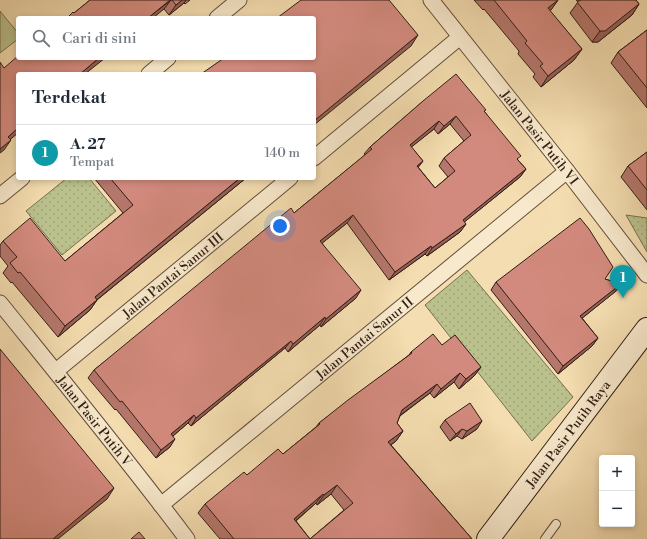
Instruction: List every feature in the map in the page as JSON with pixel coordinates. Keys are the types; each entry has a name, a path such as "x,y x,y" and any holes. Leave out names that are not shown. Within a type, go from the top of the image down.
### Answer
{"street":[{"path":"219,16 239,0"},
{"name":"Jalan Pasir Putih VI","path":"431,0 567,170 647,275"},
{"path":"316,156 460,37"},
{"path":"151,72 166,60"},
{"name":"Jalan Pantai Sanur II","path":"161,505 567,170"},
{"path":"0,196 20,180"},
{"name":"Jalan Pantai Sanur III","path":"56,372 288,180"},
{"name":"Jalan Pasir Putih V","path":"0,303 187,539"},
{"name":"Jalan Pasir Putih Raya","path":"488,539 647,329"}],"lane":[{"path":"545,539 556,524"}],"green space":[{"path":"0,11 16,31 16,41 0,53"},
{"path":"65,180 91,180 116,211 62,255 26,211"},
{"path":"626,215 647,218 647,252"},
{"path":"467,270 573,397 532,441 425,305"}],"building":[{"path":"90,0 170,0 150,16 69,16 73,12 74,13"},
{"path":"172,0 182,0 176,5"},
{"path":"301,0 389,0 418,35 316,119 316,72 204,72 221,60 316,60 316,16 280,16"},
{"path":"494,0 558,0 548,8 582,49 548,76 540,66 543,64 525,43 527,41"},
{"path":"581,0 636,0 639,4 605,31 600,31 577,2"},
{"path":"647,30 647,88 618,52"},
{"path":"16,58 16,60 97,60 82,72 16,72 16,130 8,137 11,140 0,149 0,62 4,68"},
{"path":"456,74 521,156 517,159 526,169 463,220 466,224 432,248 431,246 395,272 353,215 320,241 361,290 326,319 325,317 293,344 291,341 196,418 194,415 171,434 175,439 161,450 122,401 120,402 94,370 291,208 294,213 372,149 370,147","holes":["456,116 471,135 444,158 455,171 435,188 417,166 423,161 410,145 439,121 444,126"]},
{"path":"647,152 647,190 628,166"},
{"path":"112,180 238,180 95,297 97,300 65,326 20,272 18,273 10,263 17,257 3,241 30,218 65,261 133,205"},
{"path":"580,218 589,229 613,267 605,279 621,284 580,316 598,338 563,366 496,282"},
{"path":"433,334 442,345 455,335 481,367 466,379 460,373 441,389 437,384 402,410 397,423 403,431 388,442 472,539 310,539 234,539 205,504 244,472 247,475 278,449 283,454 320,424 319,423 412,353 411,352","holes":["337,485 353,503 310,539 294,519 323,494 324,495"]},
{"path":"0,349 114,488 53,539 0,539"},
{"path":"470,403 482,421 467,431 462,429 456,434 445,420"},
{"path":"139,532 145,539 131,539"}],"place":[{"name":"A. 27","path":"623,298"}]}
